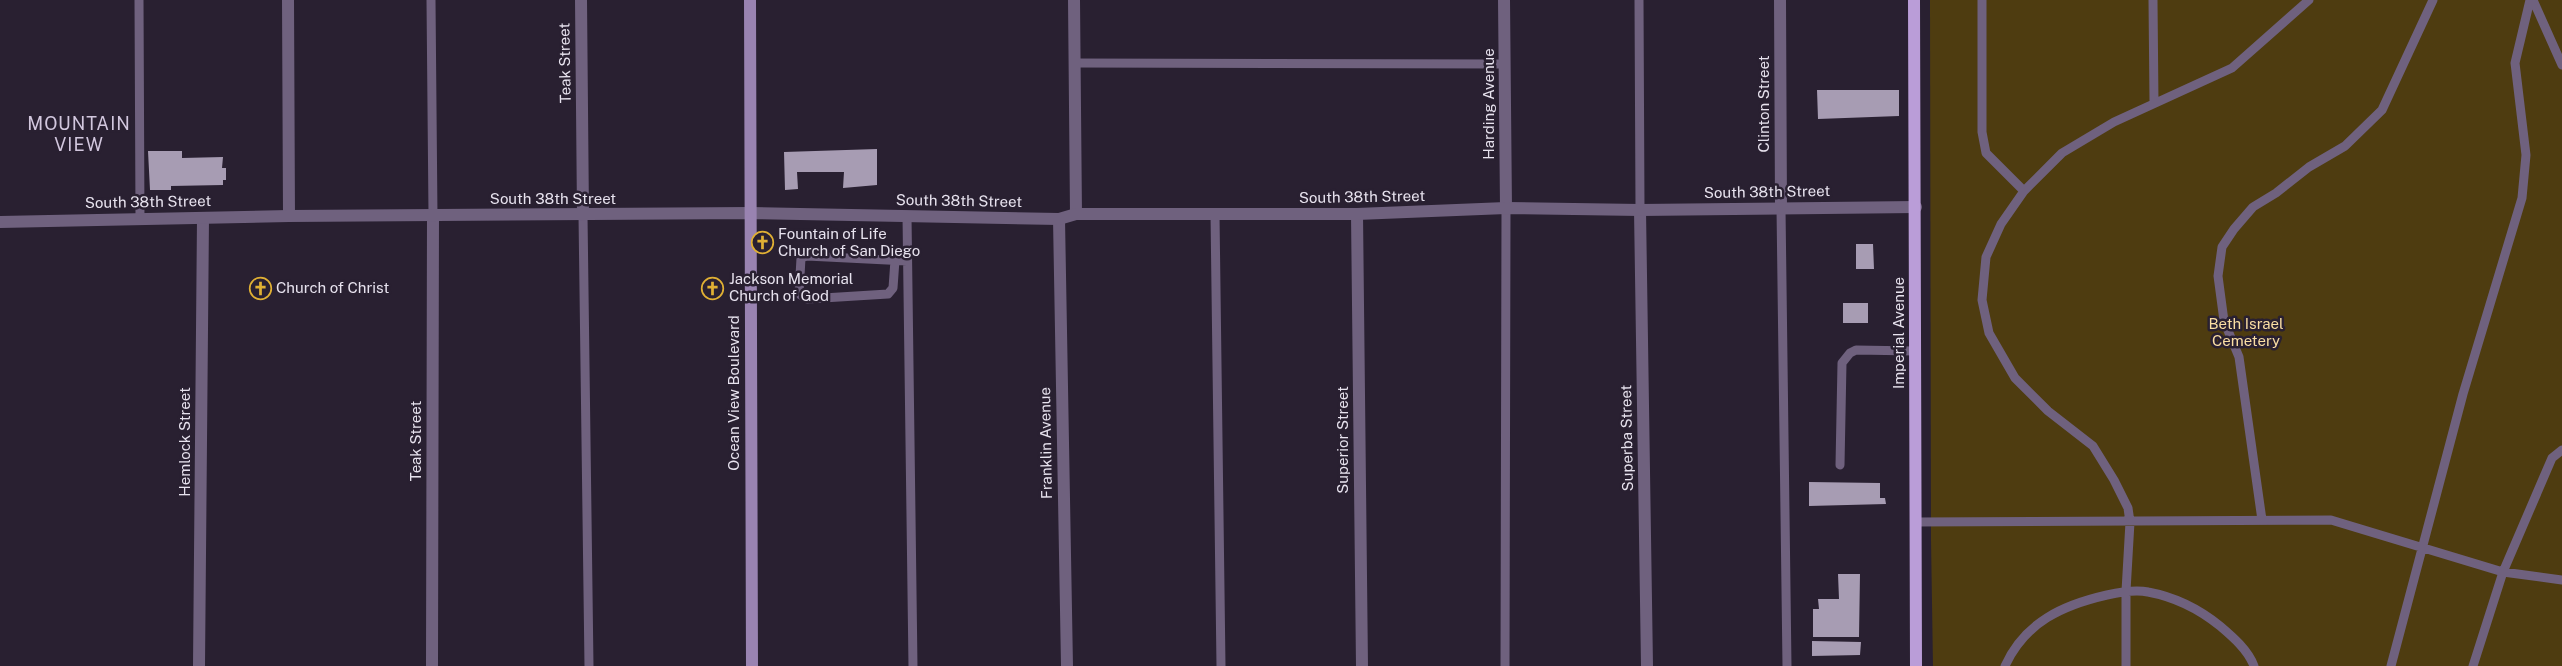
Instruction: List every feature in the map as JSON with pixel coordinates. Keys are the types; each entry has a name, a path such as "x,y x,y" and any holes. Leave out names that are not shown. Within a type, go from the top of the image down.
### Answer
{"main road":[{"name":"Ocean View Boulevard","path":"750,0 752,666"},
{"name":"Imperial Avenue","path":"1914,0 1916,666"}],"street":[{"path":"288,0 289,216"},
{"name":"Teak Street","path":"581,0 583,215"},
{"path":"1074,0 1076,214"},
{"name":"Harding Avenue","path":"1504,0 1506,208"},
{"name":"Clinton Street","path":"1780,0 1781,208"},
{"name":"South 38th Street","path":"0,222 289,216 751,213 1059,218 1076,214 1358,214 1506,208 1640,210 1916,207"},
{"name":"Superba Street","path":"1640,210 1647,666"},
{"name":"Superior Street","path":"1358,214 1362,666"},
{"name":"Teak Street","path":"432,666 433,215"},
{"name":"Hemlock Street","path":"199,666 203,218"},
{"name":"Franklin Avenue","path":"1059,218 1067,666"}],"lane":[{"path":"139,0 140,218"},
{"path":"431,0 433,215"},
{"path":"1639,0 1640,210"},
{"path":"1982,0 1982,132 1986,153 2024,191"},
{"path":"2153,0 2154,103"},
{"path":"2126,666 2126,591 2130,522 2128,508 2093,446 2048,411 2015,378 1989,333 1982,300 1986,257 2000,224 2024,191 2062,153 2114,122 2232,68 2309,0"},
{"path":"2262,520 2239,356 2224,321 2218,276 2222,248 2234,229 2253,207 2276,193 2309,167 2345,146 2382,110 2433,0"},
{"path":"2531,0 2562,65"},
{"path":"2391,666 2463,394 2522,198 2526,155 2515,63 2531,0"},
{"path":"1075,63 1505,64"},
{"path":"1505,666 1506,208"},
{"path":"1781,208 1787,666"},
{"path":"1216,214 1221,666"},
{"path":"583,215 589,666"},
{"path":"907,216 913,666"},
{"path":"895,260 893,288 888,294 807,298 799,294 800,258 807,256 895,260 907,261"},
{"path":"1840,465 1842,363 1850,353 1856,350 1915,351"},
{"path":"2473,666 2503,572 2552,458 2562,450"},
{"path":"1915,522 2330,520 2503,572 2562,580"},
{"path":"2005,666 2022,639 2041,622 2062,608 2081,600 2126,591 2147,591 2178,600 2203,612 2229,634 2251,657 2254,666"}],"green space":[{"name":"Beth Israel Cemetery","path":"1930,0 2562,0 2562,666 1933,666"}],"building":[{"path":"1817,90 1899,90 1899,116 1818,119"},
{"path":"877,149 877,185 843,188 844,172 797,172 798,189 785,190 784,152"},
{"path":"148,151 182,151 182,158 223,157 222,168 226,168 226,180 223,180 223,185 171,186 171,190 150,190"},
{"path":"1856,244 1873,244 1874,269 1856,269"},
{"path":"1843,303 1868,303 1868,323 1843,323"},
{"path":"1809,482 1880,483 1880,498 1885,498 1886,504 1809,506"},
{"path":"1838,574 1860,574 1859,637 1813,637 1813,609 1819,609 1818,599 1839,599"},
{"path":"1812,641 1861,642 1860,655 1812,656"}],"place":[{"name":"Fountain of Life Church of San Diego","path":"762,243"},
{"name":"Church of Christ","path":"260,288"},
{"name":"Jackson Memorial Church of God","path":"713,288"}],"district":[{"name":"MOUNTAIN VIEW","path":"79,134"}]}
